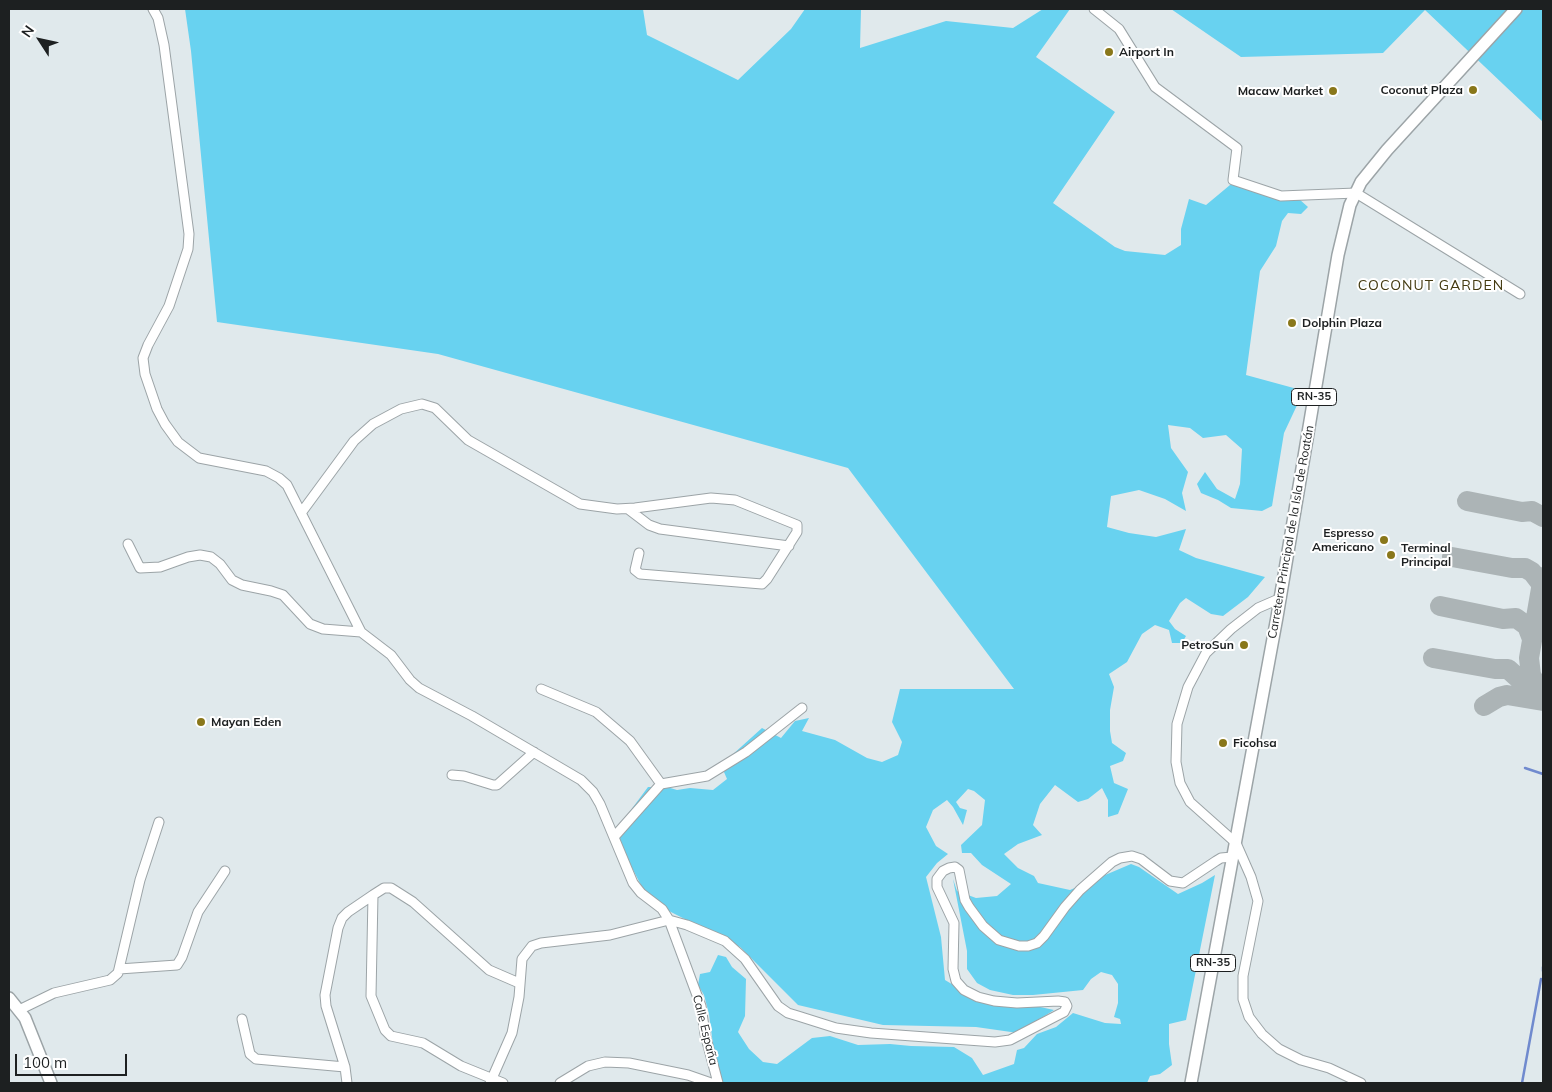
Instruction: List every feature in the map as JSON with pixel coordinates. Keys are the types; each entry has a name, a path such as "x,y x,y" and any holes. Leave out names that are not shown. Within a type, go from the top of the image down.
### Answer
{"main road":[{"name":"Carretera Principal de la Isla de Roatán","path":"1191,1083 1281,598 1338,255 1350,205 1361,182 1387,150 1516,9"},
{"path":"9,998 25,1018 51,1083"}],"street":[{"path":"153,9 158,18 164,45 189,234 188,249 168,306 143,358 145,374 157,409 165,424 178,442 200,458 266,471 287,485 360,632 391,655 410,680 419,688 472,716 581,780 593,792 600,804 633,884 641,894 662,910 669,920"},
{"path":"1094,9 1118,29 1156,87 1236,148 1233,180 1281,196 1356,193 1520,294"},
{"path":"301,513 354,441 367,429 401,409 422,404 435,408 468,440 580,504 617,509 711,498 735,500 797,525 797,532 789,546 762,584 640,574 635,570 639,553"},
{"path":"628,508 649,525 660,529 789,546"},
{"path":"128,544 140,568 160,567 188,557 200,555 212,557 232,580 242,585 271,590 283,595 310,624 323,629 360,632"},
{"path":"1281,598 1258,608 1231,629 1206,653 1188,687 1177,724 1176,762 1180,782 1190,802 1236,843 1251,877 1258,901 1244,976 1243,998 1249,1017 1262,1034 1279,1048 1301,1060 1329,1068 1361,1083"},
{"path":"541,689 596,712 630,742 660,784"},
{"path":"614,837 660,784 707,776 746,752 802,708"},
{"path":"452,775 464,776 497,785 534,752"},
{"path":"19,1010 54,993 110,980 114,977 119,969 140,880 159,822"},
{"path":"491,1081 512,1033 519,997 522,960 532,946 566,939 610,935 669,920 687,925 725,942 745,959 778,1006 788,1013 836,1028 872,1033 995,1042 1010,1040 1064,1012 1067,1006 1065,1002 1058,1000 1017,1002 994,1000 978,997 964,990 956,981 953,968 954,923 938,888 937,880 943,872 955,867 959,870 965,900 969,908 983,926 999,940 1019,946 1028,946 1037,943 1044,936 1064,907 1080,890 1112,862 1120,858 1132,856 1142,858 1170,881 1183,883 1221,858 1232,857"},
{"path":"119,969 177,965 182,957 198,912 225,871"},
{"path":"347,1083 345,1068 326,1006 326,995 338,928 342,918 348,912 384,888 391,888 413,902 489,970 519,983"},
{"path":"373,895 371,987 374,1005 385,1030 390,1036 423,1044 491,1081 503,1083"},
{"name":"Calle España","path":"669,920 702,1006 705,1034 718,1083"},
{"path":"242,1019 250,1054 256,1059 345,1068"},
{"path":"560,1083 588,1066 605,1062 629,1063 688,1075 711,1083"}],"shaded area":[{"path":"185,9 643,9 647,35 738,80 791,29 805,9 861,9 860,48 946,21 1013,28 1043,9 1070,9 1036,57 1115,112 1053,203 1115,247 1125,251 1165,255 1181,245 1181,229 1189,199 1206,205 1230,185 1240,185 1299,199 1308,207 1301,214 1288,213 1282,221 1276,246 1260,271 1246,375 1301,390 1299,401 1284,433 1272,506 1262,511 1231,508 1201,493 1197,484 1205,472 1217,489 1235,499 1240,484 1242,449 1226,435 1203,438 1190,428 1168,425 1171,448 1188,472 1182,493 1186,511 1165,499 1139,490 1111,496 1107,527 1156,537 1186,529 1179,550 1196,558 1265,577 1248,597 1223,616 1211,614 1186,598 1180,603 1169,621 1175,629 1186,636 1182,643 1172,643 1169,630 1155,625 1142,634 1127,662 1109,674 1114,687 1110,710 1112,743 1126,753 1123,761 1110,766 1114,783 1128,789 1118,814 1108,817 1108,800 1102,788 1088,799 1078,802 1055,785 1040,804 1033,825 1042,835 1018,844 1004,854 1018,868 1034,876 1038,883 1070,890 1131,864 1139,867 1178,894 1215,875 1186,1020 1169,1024 1172,1065 1160,1074 1150,1076 1147,1083 718,1083 709,1014 704,995 698,985 700,974 710,972 718,955 726,957 732,967 746,979 745,1016 738,1032 749,1049 763,1062 777,1064 812,1038 830,1036 858,1045 890,1044 954,1047 972,1058 983,1075 1014,1064 1017,1050 1024,1048 1037,1034 1056,1027 1073,1013 1105,1023 1121,1024 1120,1019 1114,1017 1118,1003 1118,984 1112,975 1101,972 1091,979 1083,990 1013,995 990,990 977,983 967,969 967,951 953,879 957,891 976,898 997,896 1011,884 982,865 971,853 962,853 961,845 982,825 985,800 974,791 968,789 956,802 960,808 967,810 963,825 947,800 933,810 926,827 936,846 948,854 937,863 926,877 941,937 945,980 980,1001 1031,1005 1054,1010 1018,1033 976,1027 883,1025 798,1005 740,947 663,908 643,889 616,830 648,787 667,787 677,790 690,788 713,790 727,779 721,765 762,728 781,738 795,721 809,718 802,731 835,740 867,758 882,762 898,755 902,742 892,722 900,689 1014,689 848,468 438,354 217,322 191,51"},
{"path":"1171,9 1543,9 1543,122 1425,10 1383,53 1241,57"}],"waterway":[{"path":"1525,768 1543,774"},
{"path":"1522,1083 1541,979"}],"taxiway":[{"path":"1467,501 1522,512 1532,511 1543,517"},
{"path":"1452,557 1512,568 1525,568 1532,572 1542,585"},
{"path":"1542,692 1531,675 1529,658 1543,577"},
{"path":"1440,606 1503,619 1516,618 1527,626 1532,639"},
{"path":"1433,658 1495,669 1508,669 1528,687 1543,697"},
{"path":"1484,706 1499,697 1507,695 1543,701"}],"place":[{"name":"Airport In","path":"1109,52"},
{"name":"Coconut Plaza","path":"1473,90"},
{"name":"Macaw Market","path":"1333,91"},
{"name":"Dolphin Plaza","path":"1292,323"},
{"name":"Espresso Americano","path":"1384,540"},
{"name":"Terminal Principal","path":"1391,555"},
{"name":"PetroSun","path":"1244,645"},
{"name":"Mayan Eden","path":"201,722"},
{"name":"Ficohsa","path":"1223,743"}],"district":[{"name":"COCONUT GARDEN","path":"1431,286"}]}
